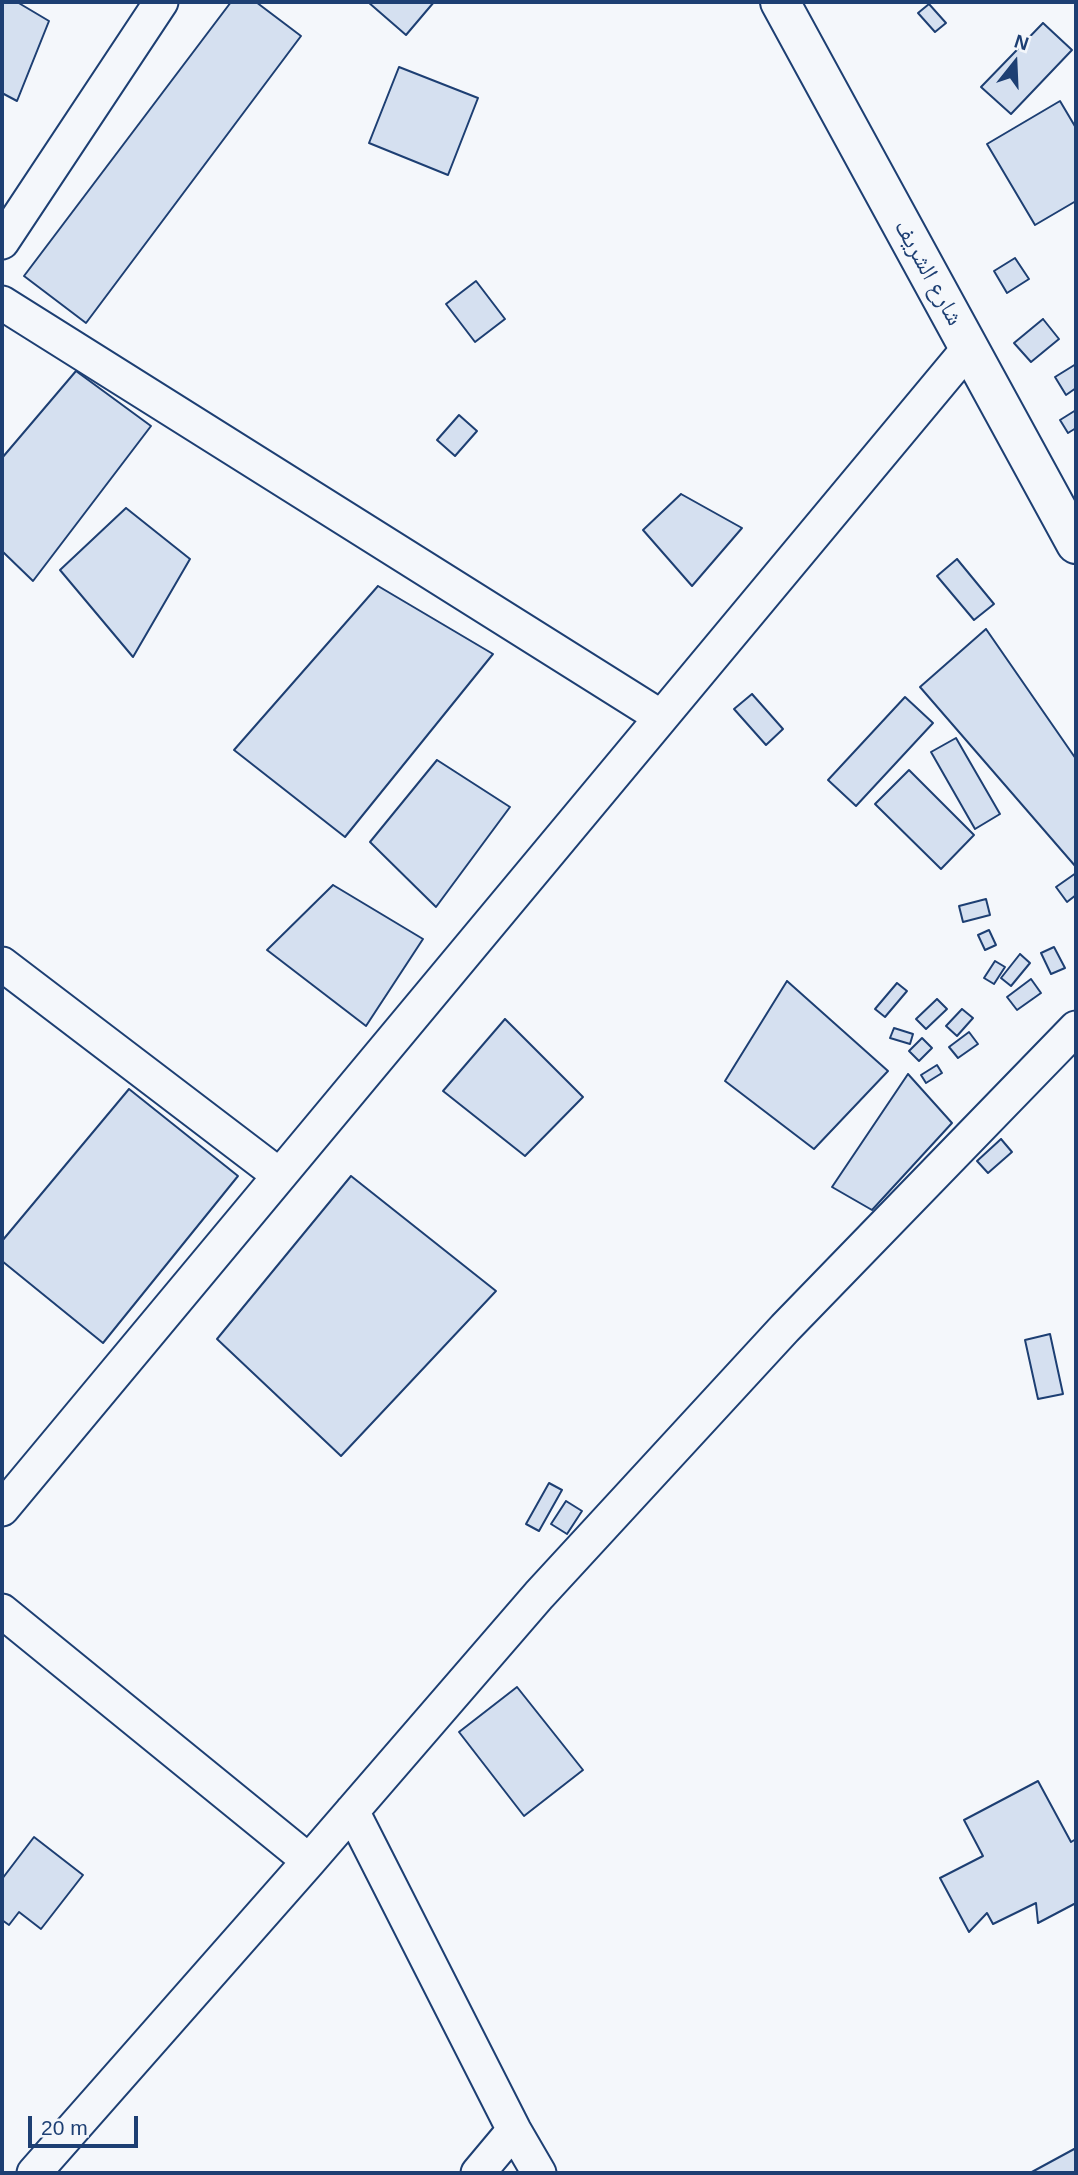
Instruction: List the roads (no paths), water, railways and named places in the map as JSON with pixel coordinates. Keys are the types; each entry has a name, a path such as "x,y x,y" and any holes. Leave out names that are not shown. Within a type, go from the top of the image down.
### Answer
{"main road":[{"name":"شارع الشريف","path":"780,2 1076,544"}],"street":[{"path":"2,242 161,2"},
{"path":"2,303 661,717"},
{"path":"2,1509 969,348"},
{"path":"2,964 279,1175"},
{"path":"34,2173 539,1595 785,1328 1076,1028"},
{"path":"2,1611 309,1861"},
{"path":"352,1811 514,2130 539,2173"},
{"path":"478,2173 514,2130"}]}
